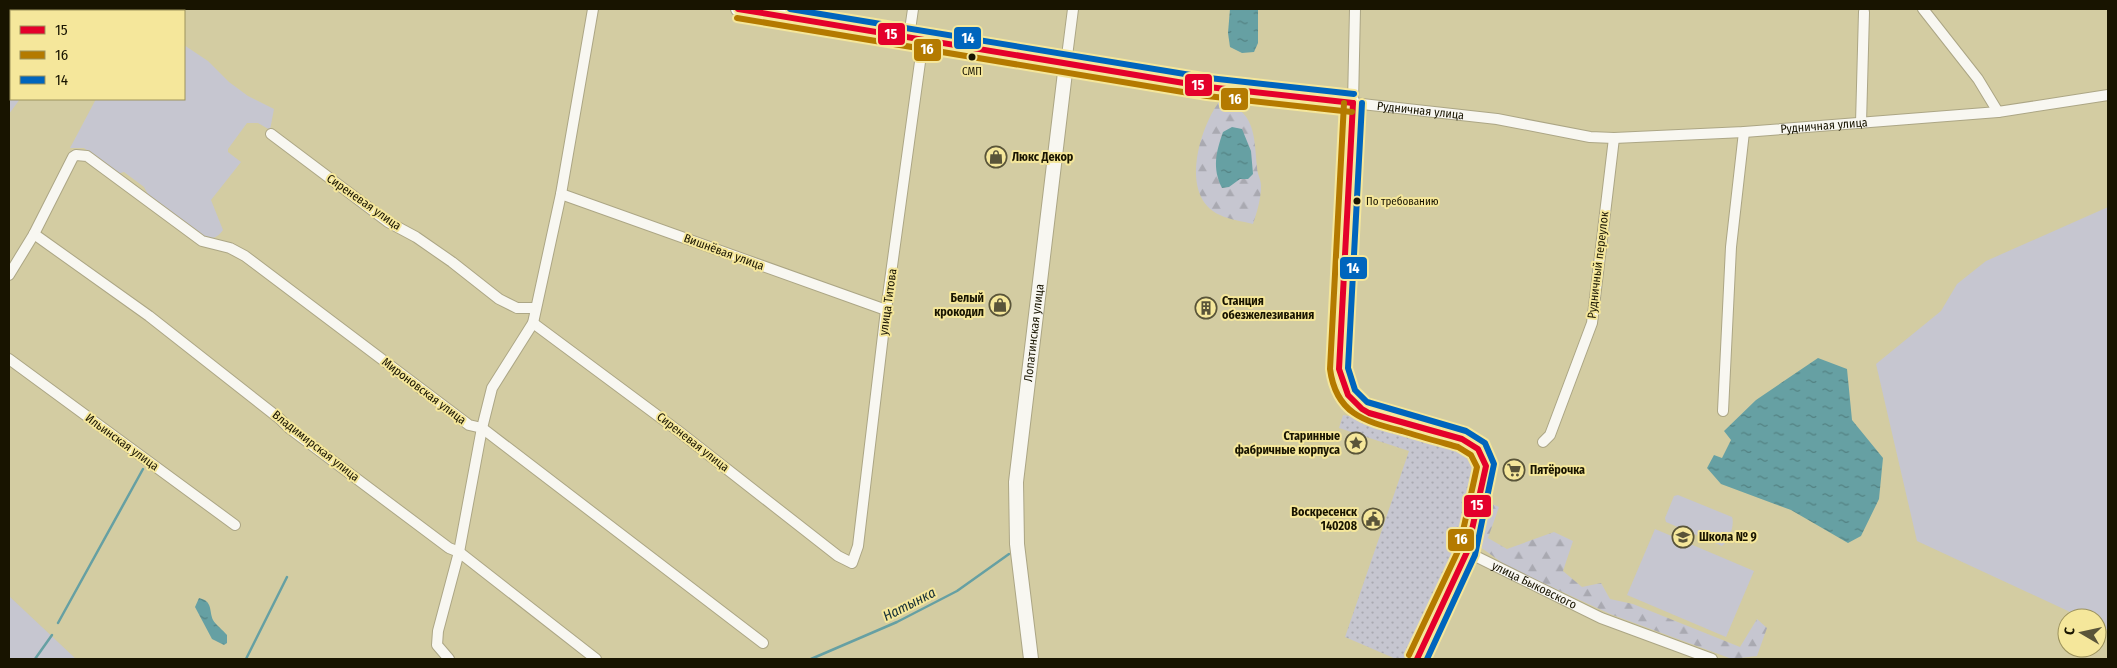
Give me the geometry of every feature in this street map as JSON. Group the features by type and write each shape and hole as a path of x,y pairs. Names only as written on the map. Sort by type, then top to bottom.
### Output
{"street":[{"path":"448,659 437,645 438,631 459,552 482,428 492,388 533,323 561,194 593,9"},
{"name":"Рудничная улица","path":"738,9 1208,87 1497,120 1590,136 1614,138 1744,132 1998,112 2108,95"},
{"path":"909,37 913,9"},
{"name":"Лопатинская улица","path":"1031,659 1017,544 1016,482 1073,9"},
{"path":"1355,9 1353,103 1339,369 1341,384 1357,406 1369,413 1462,439 1478,448 1486,466 1467,552 1417,659"},
{"path":"1923,9 1978,80 1998,112"},
{"path":"1861,123 1864,12"},
{"name":"улица Титова","path":"852,563 858,546 886,310 924,40"},
{"path":"1723,411 1731,247 1744,132"},
{"name":"Сиреневая улица","path":"271,134 388,222 416,237 452,262 499,299 518,308 535,308"},
{"name":"Рудничный переулок","path":"1544,442 1550,436 1592,322 1614,138"},
{"name":"Мироновская улица","path":"34,234 76,155 87,156 202,241 238,251 469,425 482,428 763,643"},
{"name":"Вишнёвая улица","path":"561,194 886,310"},
{"path":"9,275 34,234"},
{"name":"Владимирская улица","path":"34,234 149,316 289,428 449,548 459,552 596,659"},
{"name":"Сиреневая улица","path":"533,323 677,430 838,556 852,563"},
{"name":"Ильинская улица","path":"9,359 236,525"},
{"name":"улица Быковского","path":"1467,552 1601,618 1712,659"}],"green space":[{"path":"66,9 173,9 173,10"},
{"path":"185,46 208,61 229,82 248,96 274,109 270,130 258,123 247,123 228,149 228,152 241,162 211,200 223,230 213,238 205,238 151,200 144,187 124,172 117,174 84,148 70,148 95,100 185,100"},
{"path":"10,86 10,100 19,100 9,114"},
{"path":"1219,102 1240,110 1251,126 1261,186 1260,201 1253,224 1220,215 1207,206 1200,194 1196,178 1200,145 1205,129"},
{"path":"2108,207 2108,630 2107,608 2061,608 1917,541 1876,364 1941,311 1957,284 1986,261"},
{"path":"1343,415 1406,426 1469,445 1478,465 1463,541 1411,659 1396,659 1345,637 1409,451 1339,428"},
{"path":"1678,495 1732,517 1731,533 1722,546 1666,522 1665,518 1674,496"},
{"path":"1485,501 1499,507 1488,538 1507,549 1554,532 1573,541 1563,571 1582,587 1601,583 1610,599 1633,604 1740,647 1757,619 1767,628 1757,656 1732,659 1610,614 1508,567 1476,544"},
{"path":"1655,529 1754,571 1726,637 1627,595"},
{"path":"9,596 76,659 9,659"}],"water":[{"path":"1230,9 1258,9 1258,43 1254,52 1242,53 1230,47 1228,33"},
{"path":"1232,127 1242,129 1251,151 1253,174 1248,179 1240,179 1229,187 1222,188 1216,167 1218,146 1223,132"},
{"path":"1818,358 1847,369 1852,420 1883,458 1879,499 1861,536 1848,543 1791,510 1721,484 1707,468 1714,455 1722,458 1731,440 1724,431 1756,400"},
{"path":"199,598 207,601 213,620 227,635 227,643 224,645 212,639 195,607"}],"waterway":[{"path":"58,623 143,469"},
{"name":"Натынка","path":"811,659 897,622 957,591 1009,554"},
{"path":"246,659 287,577"},
{"path":"35,659 52,635"}],"transit line":[{"name":"15","path":"738,9 1208,87 1353,103"},
{"name":"14","path":"790,9 1209,78 1354,94"},
{"name":"16","path":"737,18 1207,96 1352,112"},
{"name":"16","path":"1344,103 1330,369 1333,384 1345,406 1364,419 1458,447 1471,455 1477,467 1459,549 1409,655"},
{"name":"15","path":"1353,103 1339,369 1348,395 1362,409 1369,413 1462,439 1478,449 1486,466 1467,552 1417,659"},
{"name":"14","path":"1362,103 1348,368 1355,390 1367,402 1466,431 1485,443 1494,464 1475,555 1427,659"}],"place":[{"name":"СМП","path":"972,57"},
{"name":"Люкс Декор","path":"996,157"},
{"name":"По требованию","path":"1357,201"},
{"name":"Белый крокодил","path":"1000,305"},
{"name":"Станция обезжелезивания","path":"1206,308"},
{"name":"Старинные фабричные корпуса","path":"1356,443"},
{"name":"Пятёрочка","path":"1514,470"},
{"name":"Воскресенск 140208","path":"1373,519"},
{"name":"Школа № 9","path":"1683,537"}]}
